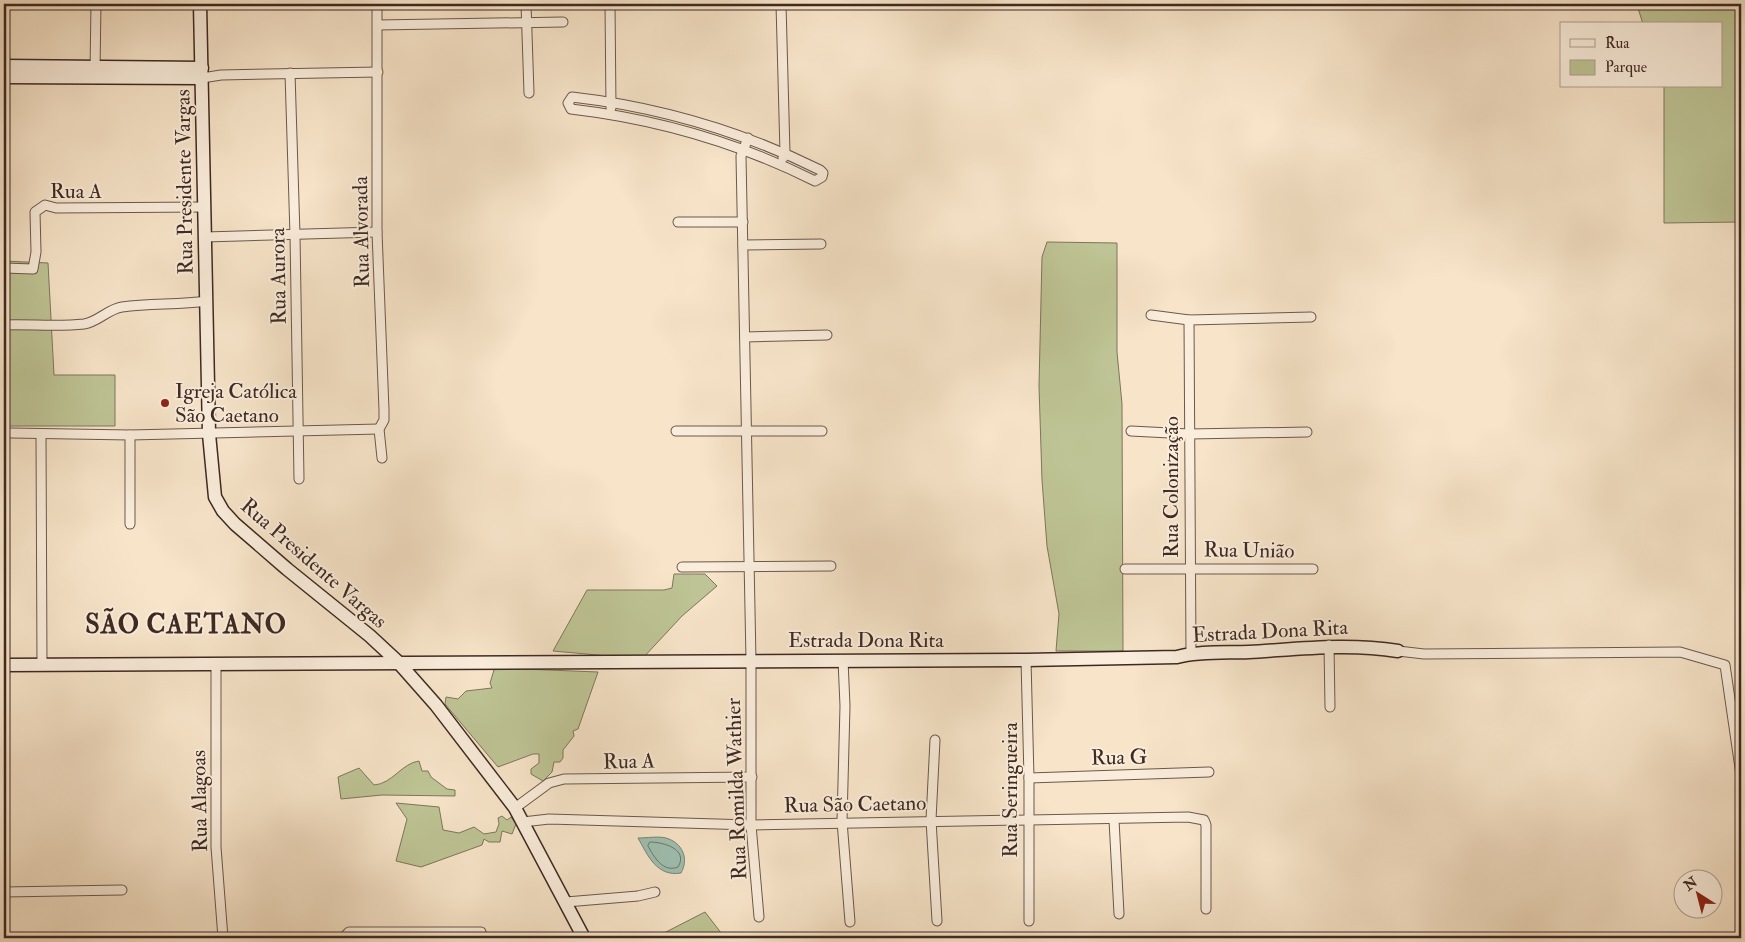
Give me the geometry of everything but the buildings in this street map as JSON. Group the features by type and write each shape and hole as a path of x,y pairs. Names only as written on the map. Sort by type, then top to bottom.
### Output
{"main road":[{"name":"Rua Presidente Vargas","path":"200,4 209,434 215,497 223,511 242,530 370,636 398,662 436,705 515,808 584,938"},
{"path":"4,66 95,73"},
{"path":"4,77 95,73 202,73"},
{"name":"Estrada Dona Rita","path":"4,665 1026,660 1177,657 1190,653 1249,652 1329,646 1398,651"}],"street":[{"path":"95,73 96,4"},
{"name":"Rua Alvorada","path":"377,4 377,232 384,410 384,420 379,429 382,458"},
{"path":"526,4 528,93"},
{"path":"610,4 612,103 610,114"},
{"path":"781,4 785,153 781,164"},
{"path":"378,25 563,22"},
{"path":"202,73 221,75 378,72"},
{"name":"Rua Aurora","path":"290,73 295,235 298,479"},
{"path":"572,97 612,103 678,116 748,138 820,170 823,173 822,178 815,181 781,164 744,149 675,127 610,114 571,109 568,103 572,97"},
{"name":"Rua Romilda Wathier","path":"748,138 741,156 751,660 751,825 759,917"},
{"name":"Rua A","path":"4,268 32,269 36,252 35,212 45,205 56,208 205,208"},
{"path":"678,222 742,222"},
{"path":"205,237 377,232"},
{"path":"743,245 821,244"},
{"path":"4,325 87,324 107,311 120,307 167,302 184,304 206,301"},
{"path":"1151,316 1188,320 1311,317"},
{"name":"Rua Colonização","path":"1188,320 1190,653"},
{"path":"745,337 827,335"},
{"path":"11,433 130,436 298,433 379,429"},
{"path":"676,431 822,431"},
{"path":"1131,431 1189,434 1307,432"},
{"path":"41,435 42,665"},
{"path":"130,436 130,524"},
{"path":"682,567 831,566"},
{"name":"Rua União","path":"1125,568 1313,568"},
{"path":"1329,646 1330,707"},
{"name":"Estrada Dona Rita","path":"1398,651 1424,654 1680,652 1725,665 1741,775"},
{"path":"843,660 845,706 842,822 850,922"},
{"name":"Rua Seringueira","path":"1026,660 1029,778 1029,921"},
{"name":"Rua Alagoas","path":"216,664 216,847 223,938"},
{"path":"936,740 931,820 937,921"},
{"name":"Rua G","path":"1029,778 1209,772"},
{"name":"Rua A","path":"515,808 549,782 564,779 752,777"},
{"name":"Rua São Caetano","path":"523,822 549,818 751,825 931,820 1114,820 1188,817 1204,820 1206,825 1206,909"},
{"path":"1114,820 1119,914"},
{"path":"4,892 122,890"},
{"path":"566,902 638,896 655,892"},
{"path":"343,938 349,932 481,932"}],"green space":[{"path":"1633,4 1741,4 1741,259 1740,222 1664,223 1664,88 1722,88 1722,22 1642,22 1638,8"},
{"path":"1047,242 1117,243 1117,352 1122,404 1123,651 1056,651 1059,614 1047,546 1042,480 1039,386 1042,257"},
{"path":"4,261 48,263 54,375 115,375 115,426 4,426"},
{"path":"674,574 705,574 717,586 682,616 642,659 553,651 587,590 664,590 672,588"},
{"path":"498,668 598,672 578,729 573,731 574,736 563,750 563,758 560,762 554,762 552,772 543,781 531,774 531,769 539,763 539,754 533,754 498,767 445,704 446,697 458,699 466,691 492,688 490,683 494,670"},
{"path":"419,761 422,771 428,771 431,777 447,789 455,790 455,796 382,795 341,799 338,777 359,768 374,785 380,784 407,765"},
{"path":"396,803 439,807 443,830 459,833 474,827 484,834 496,832 499,824 498,818 502,816 507,820 511,817 516,824 512,834 502,831 500,842 489,842 484,839 482,845 421,867 396,861 407,819"},
{"path":"705,912 725,938 664,938 664,933"}],"water":[{"path":"663,837 677,844 684,857 681,873 666,872 654,864 638,838"}],"place":[{"name":"Igreja Católica São Caetano","path":"165,403"}],"district":[{"name":"SÃO CAETANO","path":"186,624"}]}
